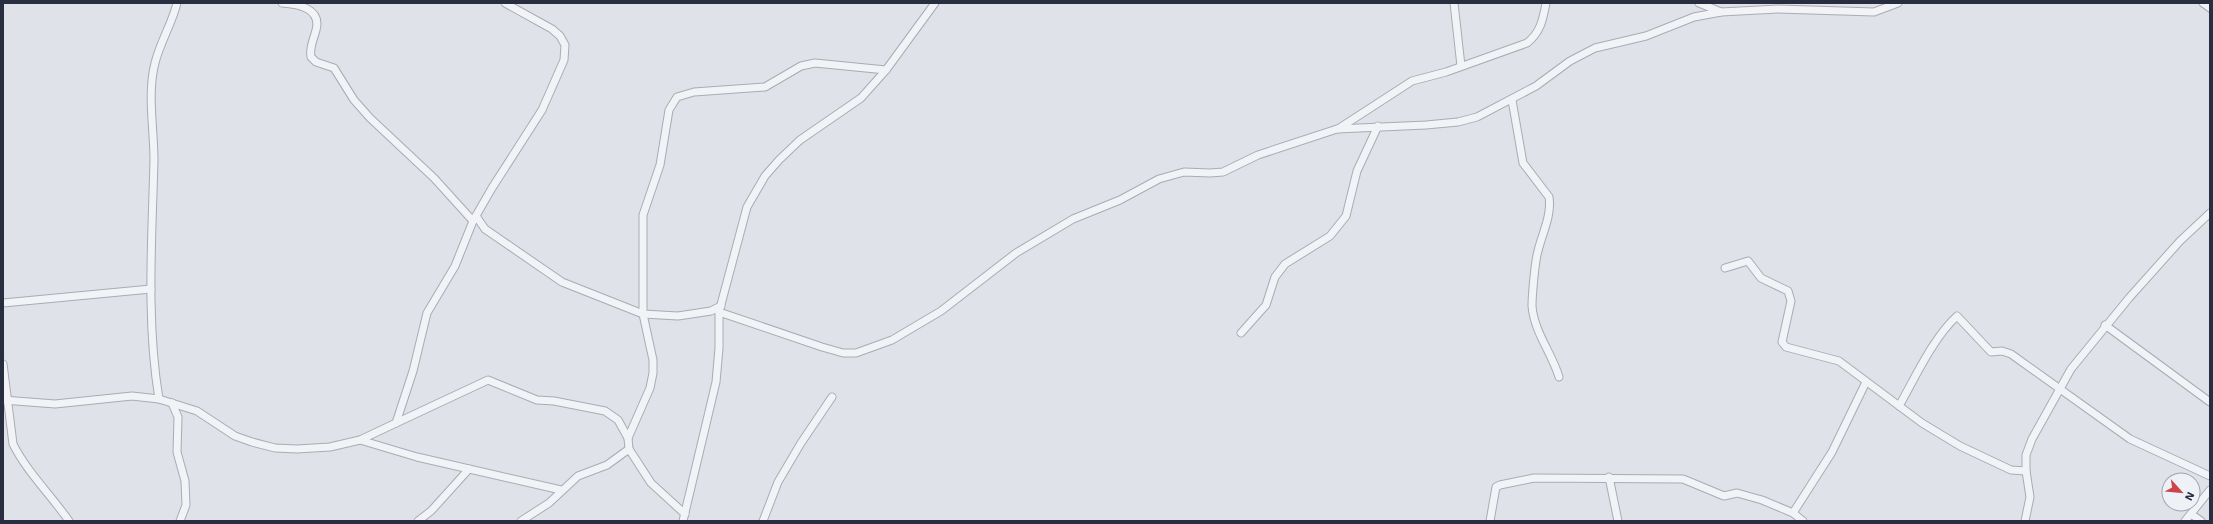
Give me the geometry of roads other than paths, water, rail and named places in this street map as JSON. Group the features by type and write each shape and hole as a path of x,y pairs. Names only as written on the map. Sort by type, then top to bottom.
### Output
{"street":[{"path":"159,399 154,358 151,289 151,223 154,158 153,83 155,62 177,3"},
{"path":"282,3 298,4 310,10 314,16 317,27 311,45 310,57 316,62 334,68 354,100 370,118 434,178 485,229 562,282 643,314 674,317 720,309 822,347 843,353 856,353 892,340 941,312 1016,253 1073,219 1120,200 1152,182 1184,172 1210,174 1223,172 1258,154 1337,130 1378,126 1426,125 1458,122 1477,117 1512,100 1536,86 1570,61 1595,48 1646,36 1694,17 1721,12 1778,9 1874,12 1898,3"},
{"path":"396,423 413,371 427,313 455,266 475,218 492,188 542,110 564,60 565,45 560,36 552,29 505,3"},
{"path":"684,517 716,382 720,309 747,207 765,176 800,140 861,98 886,70 935,3"},
{"path":"1454,3 1461,66"},
{"path":"1337,130 1412,81 1446,72 1527,44 1536,36 1541,25 1546,3"},
{"path":"1699,3 1721,12"},
{"path":"2203,3 2210,8"},
{"path":"628,438 650,388 653,373 653,360 643,314 643,215 660,165 669,110 677,97 694,92 765,88 801,66 815,62 886,70"},
{"path":"1512,100 1523,163 1549,197 1547,218 1537,253 1532,306 1543,342 1555,364 1559,377"},
{"path":"1241,333 1266,305 1275,278 1285,264 1330,236 1346,216 1357,171 1378,126"},
{"path":"2025,521 2030,497 2026,471 2026,455 2032,439 2059,388 2073,365 2105,325 2180,241 2210,213"},
{"path":"1725,268 1748,261 1761,278 1788,291 1791,301 1782,342 1784,346 1797,352 1826,356 1839,361 1922,423 1960,446 2011,470 2026,471"},
{"path":"3,303 151,289"},
{"path":"1899,406 1938,340 1957,316 1991,352 2007,352 2130,439 2210,476"},
{"path":"2105,325 2210,402"},
{"path":"3,364 6,400 13,444 19,456 69,521"},
{"path":"6,400 55,404 132,396 159,399 197,411 235,436 275,448 297,449 330,447 360,440 488,380 537,400 554,401 605,412 618,420 628,438 629,449 651,483 684,517"},
{"path":"1793,513 1832,452 1866,382"},
{"path":"763,521 778,482 832,397"},
{"path":"172,403 178,417 177,452 185,482 186,504 180,521"},
{"path":"360,440 417,457 561,490"},
{"path":"521,521 549,503 561,490 583,473 607,465 629,449"},
{"path":"418,521 431,511 469,469"},
{"path":"1609,477 1618,521"},
{"path":"1490,521 1494,493 1496,487 1500,485 1534,478 1609,477 1683,479 1724,496 1737,493 1762,500 1793,513 1803,521"},
{"path":"2185,521 2210,490"},
{"path":"2191,514 2201,521"}]}
